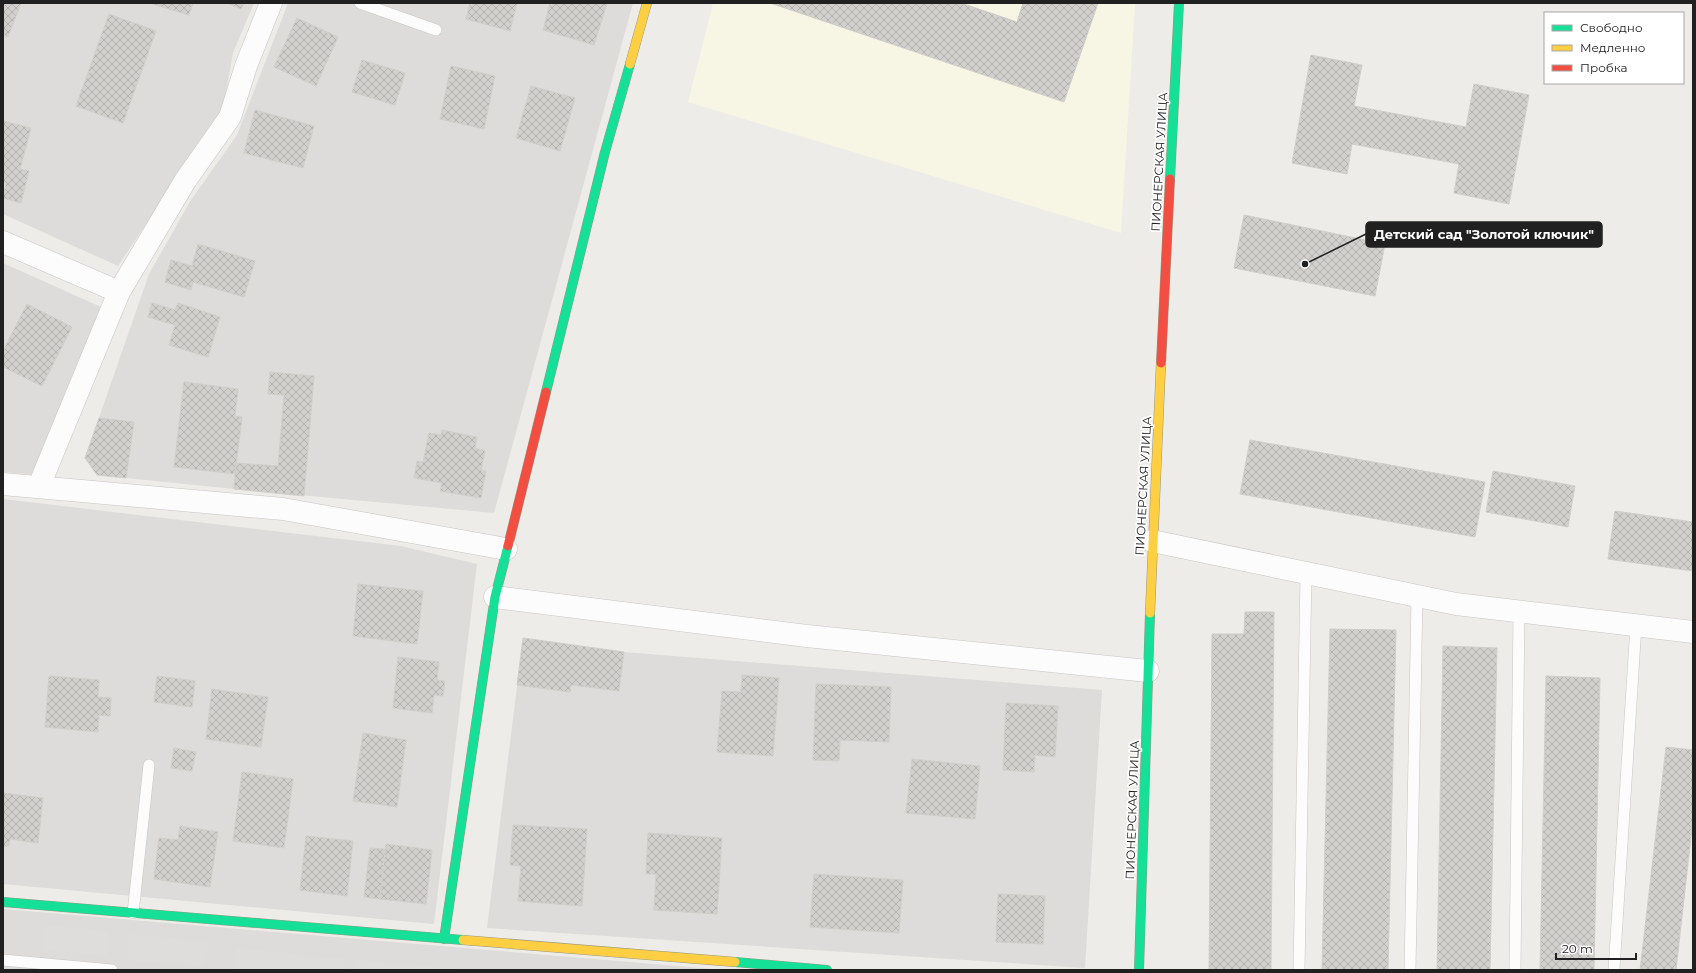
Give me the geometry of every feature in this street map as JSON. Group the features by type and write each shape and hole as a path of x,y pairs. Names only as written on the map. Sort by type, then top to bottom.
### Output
{"street":[{"path":"39,486 120,292 185,182 230,117 246,66 271,3"},
{"path":"444,939 495,597 605,152 647,3"},
{"name":"ПИОНЕРСКАЯ УЛИЦА","path":"1139,970 1152,541 1179,3"},
{"path":"3,242 120,292"},
{"path":"3,484 39,486 283,509 506,549"},
{"path":"1152,541 1456,604 1693,632"},
{"path":"495,597 807,636 1148,671"},
{"path":"3,902 827,970"}],"lane":[{"path":"360,3 436,30"},
{"path":"1299,970 1306,573"},
{"path":"1410,970 1417,596"},
{"path":"1515,970 1519,611"},
{"path":"1614,970 1636,625"},
{"path":"133,913 149,765"},
{"path":"3,960 112,970"}],"shaded area":[{"path":"3,3 254,3 233,53 223,109 118,266 3,214"},
{"path":"288,3 633,3 494,513 97,475 85,458 149,274 191,200 237,135"},
{"path":"713,3 1135,3 1121,233 688,102"},
{"path":"3,263 101,307 37,475 3,472"},
{"path":"3,499 401,546 477,564 434,924 3,884"},
{"path":"523,638 624,652 1102,690 1085,968 487,928"},
{"path":"3,909 725,970 3,970"},
{"path":"46,925 109,931 107,956 44,950"},
{"path":"129,934 208,941 206,967 127,960"},
{"path":"236,948 345,959 344,970 234,970"},
{"path":"356,960 476,970 355,970"}],"building":[{"path":"3,3 21,3 8,37 3,35"},
{"path":"149,3 193,3 189,15"},
{"path":"228,3 244,3 241,9"},
{"path":"470,3 517,3 510,31 466,19"},
{"path":"550,3 607,3 594,45 543,30"},
{"path":"770,3 961,3 1017,22 1023,3 1098,3 1064,102"},
{"path":"109,14 156,31 123,123 76,106"},
{"path":"297,18 338,37 316,86 274,67"},
{"path":"1311,55 1362,65 1354,106 1466,127 1474,84 1529,95 1509,204 1454,193 1459,164 1352,144 1347,174 1292,163"},
{"path":"362,60 405,73 395,105 352,92"},
{"path":"451,66 495,76 484,129 440,119"},
{"path":"531,86 575,98 560,151 516,138"},
{"path":"255,110 314,126 303,168 244,153"},
{"path":"3,121 31,128 20,169 29,171 21,203 3,198 6,183 3,182"},
{"path":"1244,215 1385,244 1375,296 1234,268"},
{"path":"198,244 255,261 244,297 193,282 191,290 165,282 171,260 192,266"},
{"path":"152,303 175,310 178,303 220,317 208,357 169,345 175,325 148,317"},
{"path":"27,304 72,327 42,386 3,367 3,351"},
{"path":"270,372 314,376 304,496 234,489 236,463 278,466 284,395 268,394"},
{"path":"184,382 238,389 235,416 242,417 235,474 174,467"},
{"path":"99,418 134,422 126,478 97,475 85,458"},
{"path":"442,430 477,437 475,448 485,451 481,470 486,471 481,498 440,491 442,483 414,478 417,461 423,462 429,433 441,435"},
{"path":"1250,440 1485,482 1475,537 1240,494"},
{"path":"1493,471 1575,486 1568,527 1486,512"},
{"path":"1615,511 1693,522 1693,571 1608,559"},
{"path":"358,584 423,591 417,644 353,636"},
{"path":"1245,612 1274,612 1271,970 1209,970 1212,634 1244,634"},
{"path":"1330,629 1396,630 1388,970 1322,970"},
{"path":"523,638 624,652 619,691 571,685 570,692 517,685"},
{"path":"1443,646 1497,648 1490,970 1437,970"},
{"path":"398,657 439,662 437,680 445,681 443,696 434,695 432,713 393,708"},
{"path":"742,675 779,678 773,756 717,752 722,691 741,692"},
{"path":"49,676 99,680 98,697 111,698 110,716 99,715 98,732 45,727"},
{"path":"157,676 195,681 192,707 154,702"},
{"path":"1546,676 1600,678 1594,970 1540,970"},
{"path":"816,684 891,687 889,742 840,740 839,761 813,760"},
{"path":"212,689 268,697 261,747 206,739"},
{"path":"1006,703 1058,706 1055,757 1035,755 1034,772 1003,770"},
{"path":"363,733 406,740 397,807 353,801"},
{"path":"1666,747 1693,750 1693,819 1676,970 1640,970"},
{"path":"174,748 196,752 192,771 171,768"},
{"path":"912,759 980,766 975,819 906,813"},
{"path":"242,772 293,779 284,848 233,841"},
{"path":"3,793 43,798 38,843 10,839 9,846 3,846"},
{"path":"513,825 587,829 582,906 518,901 521,866 510,865"},
{"path":"180,826 218,832 210,887 154,879 159,838 178,840"},
{"path":"648,833 722,838 717,914 654,910 656,874 646,874"},
{"path":"306,836 353,841 347,896 300,890"},
{"path":"386,844 432,850 426,904 380,899"},
{"path":"370,848 385,849 380,899 364,897"},
{"path":"814,874 903,880 899,933 810,927"},
{"path":"998,894 1045,896 1043,944 996,942"}],"traffic: fast":[{"path":"1170,179 1179,3"},
{"path":"546,392 605,152 630,64"},
{"path":"444,939 495,597 508,546"},
{"path":"1139,970 1150,613"},
{"path":"3,902 463,940"},
{"path":"735,962 827,970"}],"traffic: slow":[{"path":"630,64 647,3"},
{"path":"1150,613 1161,363"},
{"path":"463,940 735,962"}],"traffic: jam":[{"path":"1161,363 1170,179"},
{"path":"508,546 546,392"}],"place":[{"name":"Детский сад \"Золотой ключик\"","path":"1305,264"}]}
